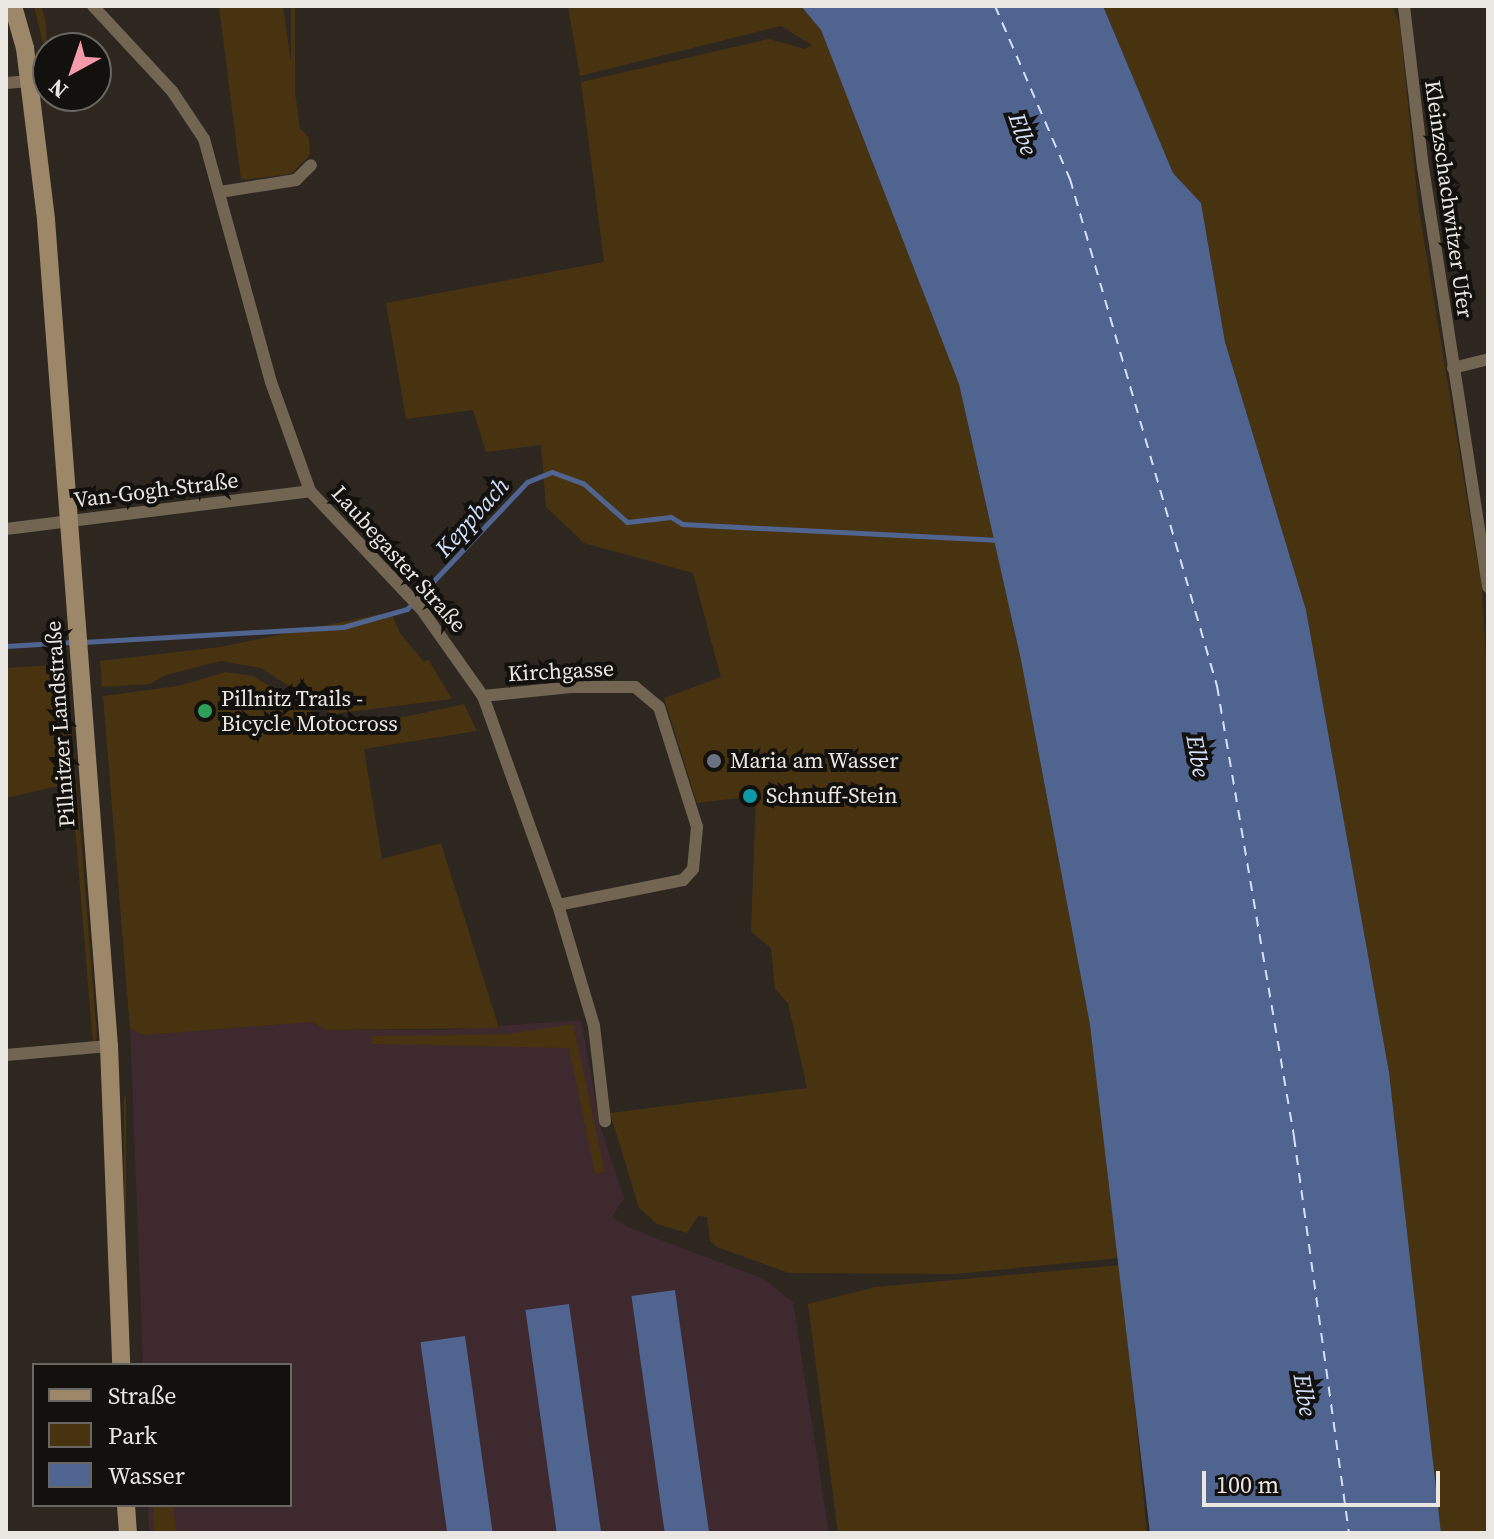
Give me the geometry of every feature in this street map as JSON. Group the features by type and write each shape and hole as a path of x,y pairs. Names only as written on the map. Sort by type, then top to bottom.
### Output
{"main road":[{"name":"Pillnitzer Landstraße","path":"13,6 30,81 46,220 70,521 109,1046 121,1363"},
{"path":"126,1507 128,1533"}],"street":[{"name":"Laubegaster Straße","path":"93,6 172,91 204,139 271,382 310,491 422,610 483,696 558,905 594,1026 605,1121"},
{"name":"Kleinzschachwitzer Ufer","path":"1404,6 1453,368 1488,587"},
{"path":"6,83 30,81"},
{"path":"220,192 296,180 311,165"},
{"path":"1453,368 1488,359"},
{"name":"Van-Gogh-Straße","path":"6,529 310,491"},
{"name":"Kirchgasse","path":"483,696 571,687 635,687 659,707 697,827 693,869 683,880 558,905"},
{"path":"6,1055 109,1046"}],"shaded area":[{"path":"581,1020 601,1129 624,1199 612,1216 627,1227 764,1279 793,1302 829,1533 149,1533 148,1507 292,1507 292,1363 143,1363 130,1029 145,1035 312,1022 326,1030 443,1030"}],"green space":[{"path":"34,6 41,6 45,18 46,32 40,32"},
{"path":"219,6 283,6 300,128 309,138 310,155 291,174 241,180"},
{"path":"291,6 295,6 295,125 291,125"},
{"path":"568,6 801,6 821,30 959,384 1021,660 1090,1025 1120,1258 955,1274 789,1273 717,1247 710,1241 707,1217 698,1216 687,1233 657,1224 639,1208 610,1113 807,1088 788,1003 775,989 771,948 751,932 756,796 697,803 664,698 721,677 693,573 584,543 546,507 541,445 486,452 473,410 406,419 386,303 604,262 581,82 769,39 805,49 812,45 781,26 580,76"},
{"path":"1103,6 1392,6 1400,25 1418,204 1482,589 1488,693 1488,1533 1441,1533 1389,1072 1306,610 1225,342 1201,203 1173,173"},
{"path":"391,612 400,633 424,662 428,659 452,699 332,714 261,668 221,661 166,675 150,684 102,687 100,661 220,647"},
{"path":"67,664 97,1038 93,1044 72,790 54,787 6,798 6,668"},
{"path":"226,672 253,676 331,724 409,716 464,704 477,731 364,749 382,859 441,843 499,1028 326,1030 312,1022 145,1035 130,1029 103,696 178,686"},
{"path":"573,1024 605,1172 595,1174 569,1048 372,1044 371,1036 508,1034"},
{"path":"126,1097 126,1363 124,1363"},
{"path":"1121,1265 1147,1533 838,1533 808,1304 875,1287"},
{"path":"153,1507 173,1507 176,1533 154,1533"}],"water":[{"name":"Elbe","path":"801,6 1103,6 1173,173 1201,203 1225,342 1306,610 1389,1072 1441,1533 1150,1533 1090,1025 1021,660 959,384 821,30"},
{"path":"675,1290 709,1533 665,1533 631,1296"},
{"path":"569,1304 601,1533 557,1533 525,1310"},
{"path":"465,1336 493,1533 447,1533 420,1342"}],"waterway":[{"name":"Keppbach","path":"83,642 343,627 407,609 527,482 552,472 583,483 627,522 671,517 682,524 995,540"},
{"name":"Keppbach","path":"6,646 73,642"}],"ferry route":[{"path":"995,6 1070,179 1217,686 1294,1137 1349,1533"}],"place":[{"name":"Pillnitz Trails - Bicycle Motocross","path":"205,711"},
{"name":"Maria am Wasser","path":"714,761"},
{"name":"Schnuff-Stein","path":"750,796"}]}
